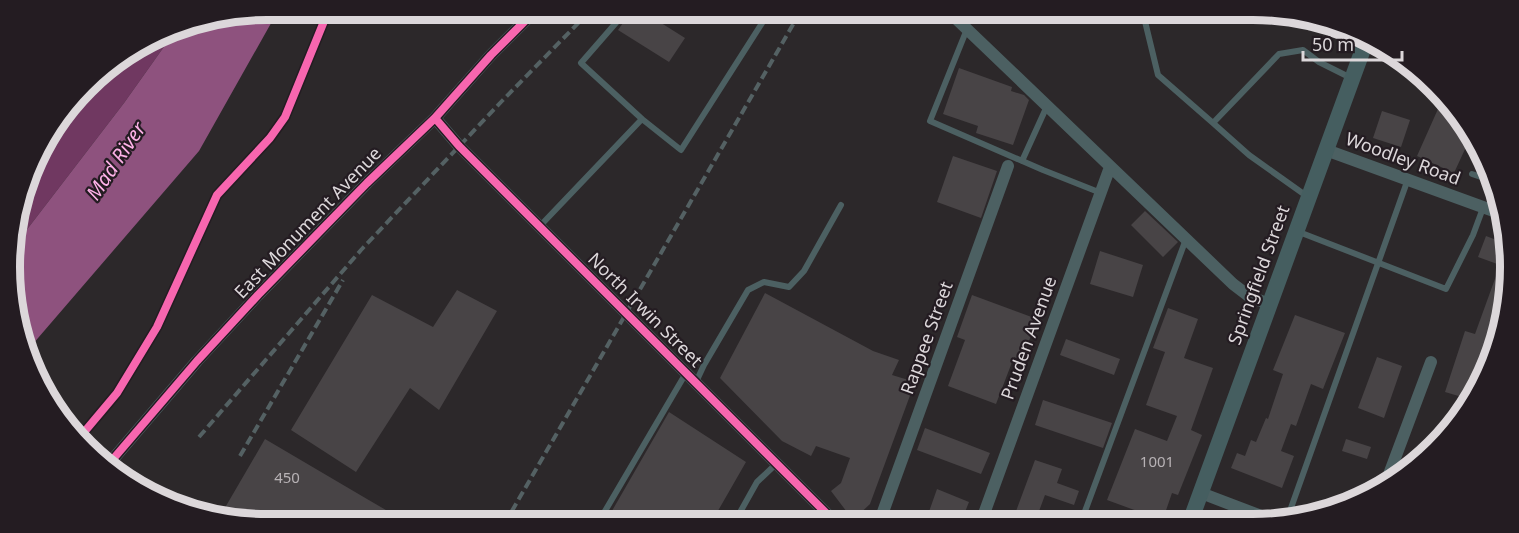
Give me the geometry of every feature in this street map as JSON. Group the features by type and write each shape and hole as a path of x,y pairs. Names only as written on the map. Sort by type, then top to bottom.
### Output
{"main road":[{"name":"Springfield Street","path":"1193,514 1364,46"}],"street":[{"name":"East Monument Avenue","path":"113,459 197,361 258,295 367,183 435,118 491,55 526,20"},
{"path":"958,20 1186,239 1250,297 1269,304"},
{"name":"North Irwin Street","path":"435,118 459,146 827,514"},
{"name":"Woodley Road","path":"1326,150 1493,211"},
{"name":"Rappee Street","path":"882,514 1008,166"},
{"name":"Pruden Avenue","path":"984,514 1110,167"},
{"path":"1390,472 1431,362"},
{"path":"1201,493 1255,514"}],"lane":[{"path":"618,20 581,63 642,119 681,150 764,20"},
{"path":"1145,20 1158,75 1249,155 1309,197"},
{"path":"967,29 930,122 1101,193"},
{"path":"1213,123 1279,54 1303,50 1319,62 1352,79"},
{"path":"1022,161 1047,106"},
{"path":"540,226 642,119"},
{"path":"1472,174 1483,178"},
{"path":"1290,510 1408,179"},
{"path":"696,382 748,290 764,282 789,287 804,271 841,206"},
{"path":"1296,231 1446,289 1473,236 1483,208"},
{"path":"1084,514 1186,239"},
{"path":"603,514 686,373"},
{"path":"739,514 757,482 776,463"}],"shaded area":[{"path":"169,39 124,103 22,236 24,218 38,172 61,129 92,92 116,71 129,61"}],"water":[{"name":"Mad River","path":"273,20 199,151 33,344 24,315 20,283 22,236 124,103 169,39 218,24"}],"building":[{"path":"625,20 656,20 685,38 669,62 618,30"},
{"path":"1302,24 1313,27 1309,31"},
{"path":"959,68 1012,87 1011,91 1024,95 1029,100 1013,145 976,133 978,126 943,114"},
{"path":"1439,106 1467,145 1454,173 1417,156"},
{"path":"1382,111 1410,120 1401,147 1373,138"},
{"path":"953,156 997,171 981,218 937,202"},
{"path":"1145,211 1178,242 1163,257 1131,225"},
{"path":"1486,236 1498,240 1500,265 1478,257"},
{"path":"1100,251 1143,265 1133,297 1090,284"},
{"path":"1500,265 1495,315 1481,361 1462,397 1445,392 1465,331 1475,334"},
{"path":"457,290 497,311 439,410 410,388 356,472 291,430 372,295 433,327"},
{"path":"765,293 873,351 899,360 892,375 915,382 870,504 859,514 848,514 831,491 841,483 850,458 816,446 811,456 782,441 720,378"},
{"path":"972,295 1037,319 1022,360 1014,357 996,404 948,386 965,340 957,337"},
{"path":"1168,308 1198,319 1184,358 1213,368 1191,430 1202,435 1178,495 1172,493 1165,514 1145,514 1107,500 1135,429 1167,441 1177,416 1146,405 1165,352 1153,348"},
{"path":"1295,315 1345,333 1323,389 1311,384 1296,426 1291,424 1281,451 1294,456 1282,488 1231,468 1237,453 1245,456 1251,440 1256,442 1266,418 1268,419 1283,374 1273,370"},
{"path":"1066,339 1120,359 1114,375 1060,355"},
{"path":"1377,357 1402,366 1384,418 1358,408"},
{"path":"1043,400 1112,423 1103,448 1035,425"},
{"path":"669,412 746,462 716,514 610,514"},
{"path":"925,428 990,453 981,474 917,450"},
{"path":"265,439 393,514 266,514 224,510"},
{"path":"1346,439 1371,447 1367,459 1342,451"},
{"path":"1035,460 1062,469 1057,483 1079,491 1074,505 1045,495 1038,514 1015,514"},
{"path":"937,489 969,502 964,514 928,514"}],"railway":[{"path":"199,437 361,250 581,20"},
{"path":"510,514 796,20"},
{"path":"240,456 343,280"}],"cycle path":[{"path":"84,432 117,393 157,327 217,195 270,138 285,117 325,20"},
{"path":"113,459 197,361 258,295 367,183 435,118 491,55 526,20"},
{"path":"435,118 459,146 827,514"}]}
